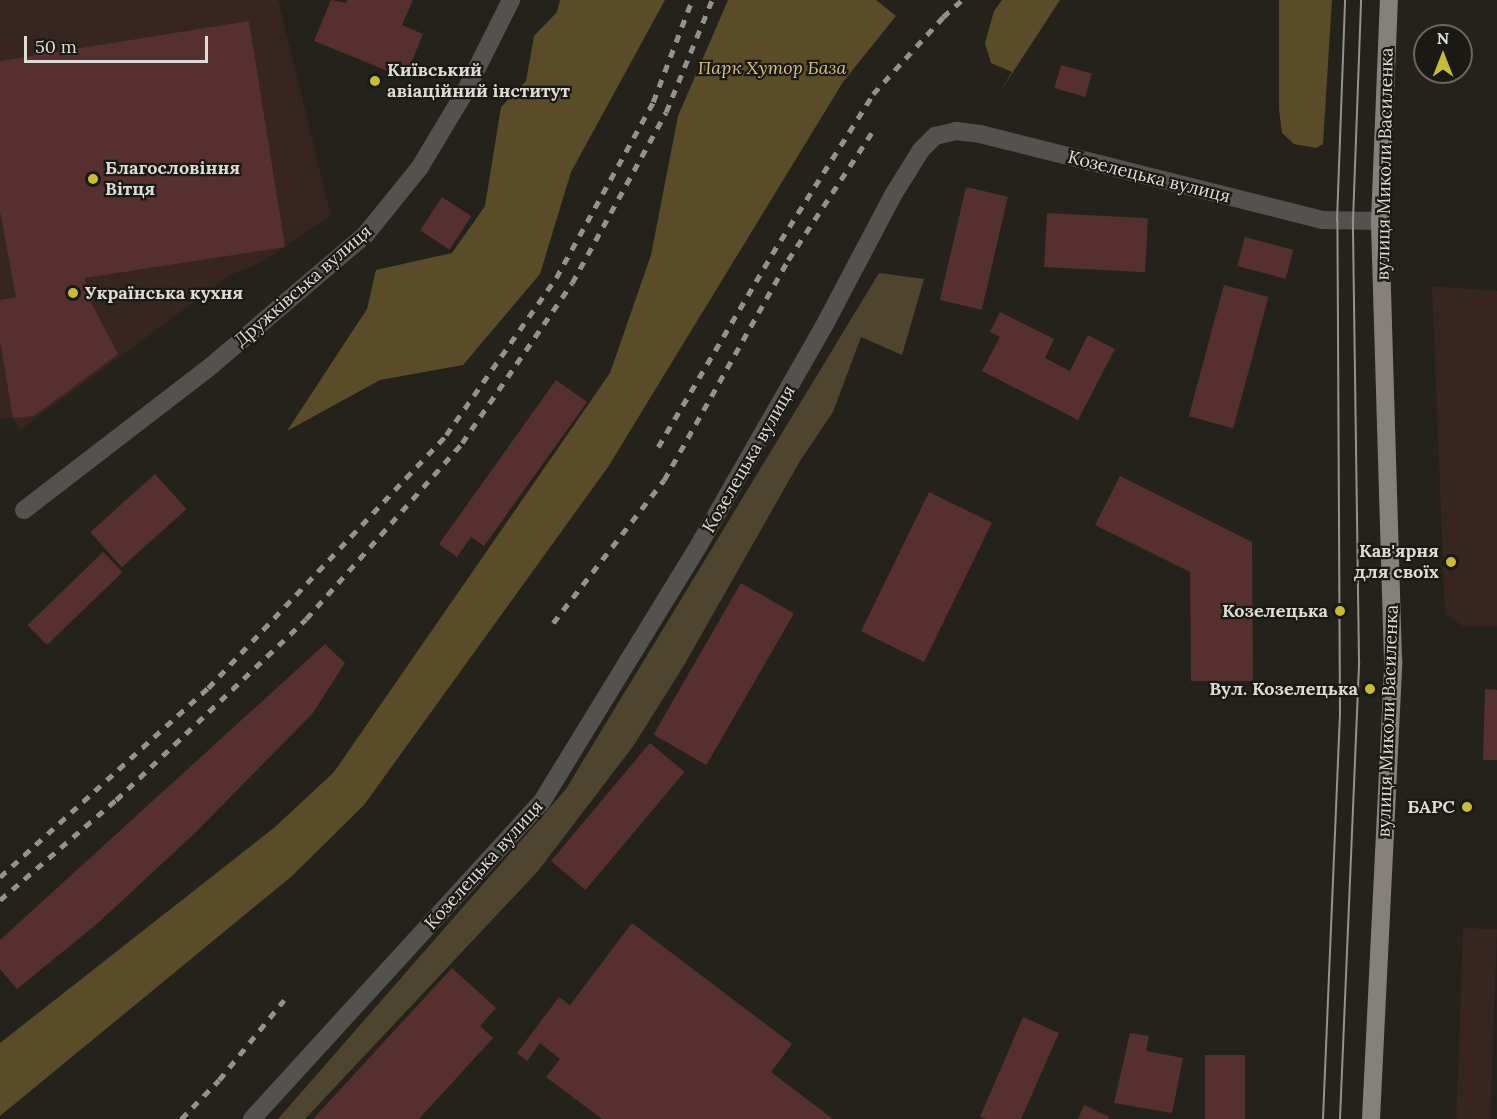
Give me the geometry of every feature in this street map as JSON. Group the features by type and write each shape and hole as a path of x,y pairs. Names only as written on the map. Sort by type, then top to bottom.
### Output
{"main road":[{"name":"вулиця Миколи Василенка","path":"1371,1119 1394,661 1380,221 1389,0"}],"street":[{"name":"Дружківська вулиця","path":"24,510 211,366 366,234 420,167 466,90 511,0"},
{"name":"Козелецька вулиця","path":"252,1119 541,803 699,545 921,150 935,136 956,131 980,134 1322,220 1380,221"}],"shaded area":[{"path":"0,0 278,0 331,215 262,262 232,274 20,430 13,418 0,420"},
{"path":"879,273 924,279 902,355 861,337 833,412 800,461 683,667 634,745 538,871 305,1119 278,1119 566,789"},
{"path":"1432,286 1497,291 1497,627 1464,627 1445,614"},
{"path":"1463,928 1497,929 1490,1119 1456,1119"}],"green space":[{"path":"560,0 665,0 571,172 540,274 463,365 380,380 287,431 367,309 376,270 452,253 485,206 501,107 526,81 534,36 557,12"},
{"name":"Парк Хутор База","path":"728,0 876,0 896,16 843,82 608,467 364,805 292,876 0,1116 0,1043 275,827 334,772 610,373 651,255 678,116"},
{"path":"1002,0 1060,0 998,95 1012,72 991,63 985,43 994,11"},
{"path":"1279,0 1332,0 1323,144 1316,148 1294,144 1282,133 1279,109"}],"building":[{"path":"331,0 346,3 347,0 413,0 402,25 423,34 405,78 314,41"},
{"path":"249,21 285,247 85,278 87,295 118,354 34,416 13,418 0,340 0,300 16,297 0,211 0,61"},
{"path":"1061,65 1092,74 1085,97 1054,88"},
{"path":"966,187 1008,197 982,310 940,300"},
{"path":"442,197 471,216 450,250 420,231"},
{"path":"1047,213 1148,218 1145,272 1044,267"},
{"path":"1245,237 1293,250 1286,279 1237,266"},
{"path":"1224,285 1268,297 1233,428 1189,416"},
{"path":"1000,312 1054,339 1045,358 1070,371 1088,335 1115,349 1078,420 982,371 1000,337 990,332"},
{"path":"556,380 587,402 484,546 471,537 457,557 439,544"},
{"path":"155,474 186,509 122,567 90,532"},
{"path":"1120,476 1252,542 1253,681 1191,681 1190,572 1095,525"},
{"path":"929,492 992,523 924,662 861,631"},
{"path":"103,552 122,572 47,645 27,625"},
{"path":"741,583 794,614 706,765 654,735"},
{"path":"325,644 345,663 313,713 196,832 98,923 17,989 0,969 0,940"},
{"path":"1485,689 1497,690 1497,760 1483,760"},
{"path":"650,743 684,772 585,890 551,861"},
{"path":"632,923 792,1044 771,1072 833,1119 602,1119 546,1077 560,1059 540,1043 527,1061 517,1053 559,997 570,1005"},
{"path":"452,968 496,1008 480,1026 493,1038 419,1119 313,1119"},
{"path":"1023,1017 1059,1033 1021,1119 980,1117"},
{"path":"1130,1033 1149,1036 1146,1051 1183,1058 1172,1113 1114,1103"},
{"path":"1205,1055 1245,1055 1245,1119 1205,1119"},
{"path":"1084,1105 1109,1117 1108,1119 1078,1119"}],"tram line":[{"path":"1323,1119 1340,714 1337,221 1345,0"},
{"path":"1340,1119 1359,661 1353,221 1361,0"}],"railway":[{"path":"0,877 208,688 446,435 556,278 653,102 692,0"},
{"path":"0,900 116,800 306,619 462,443 572,283 666,112 712,0"},
{"path":"658,447 772,254 873,94 943,17 962,0"},
{"path":"553,623 664,480 788,260 872,132"},
{"path":"181,1119 219,1080 284,1000"}],"place":[{"name":"Київський авіаційний інститут","path":"375,81"},
{"name":"Благословіння Вітця","path":"93,179"},
{"name":"Українська кухня","path":"73,293"},
{"name":"Кав'ярня для своїх","path":"1451,562"},
{"name":"Козелецька","path":"1340,611"},
{"name":"Вул. Козелецька","path":"1370,689"},
{"name":"БАРС","path":"1467,807"}]}
